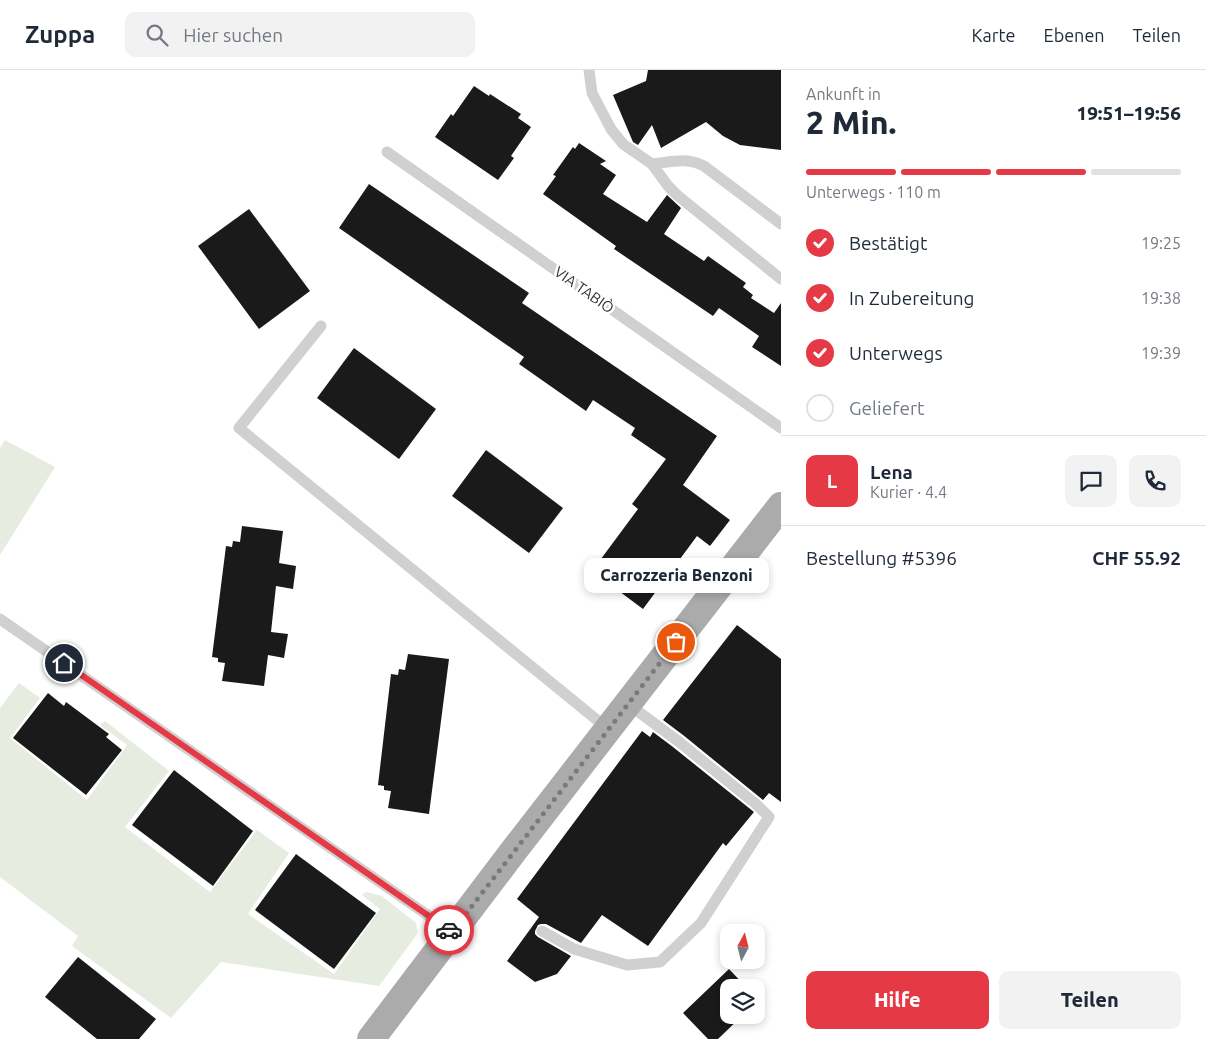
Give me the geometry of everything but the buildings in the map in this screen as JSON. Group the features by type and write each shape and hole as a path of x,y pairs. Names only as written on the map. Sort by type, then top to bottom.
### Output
{"main road":[{"path":"370,1039 781,506"}],"lane":[{"path":"589,70 592,93 611,129 623,144 652,164 677,195 781,278"},
{"name":"VIA TABIÒ","path":"387,152 781,428"},
{"path":"652,164 687,160 696,162 781,224"},
{"path":"321,326 240,428 608,729"},
{"path":"0,619 452,932"},
{"path":"542,931 574,949 627,965 660,962 701,923 768,817 749,798 628,704"}],"shaded area":[{"path":"5,440 55,467 0,555 0,448"},
{"path":"19,683 40,698 10,738 87,800 127,745 100,725 105,721 169,771 125,827 210,892 257,830 289,853 248,914 334,974 380,909 362,895 366,892 382,896 416,923 418,933 379,986 221,962 171,1018 72,946 78,936 0,877 0,708"}],"way so far":[{"path":"449,930 452,932 676,642"}],"place":[{"name":"Carrozzeria Benzoni","path":"676,642"}],"route":[{"path":"64,663 449,930"}]}
